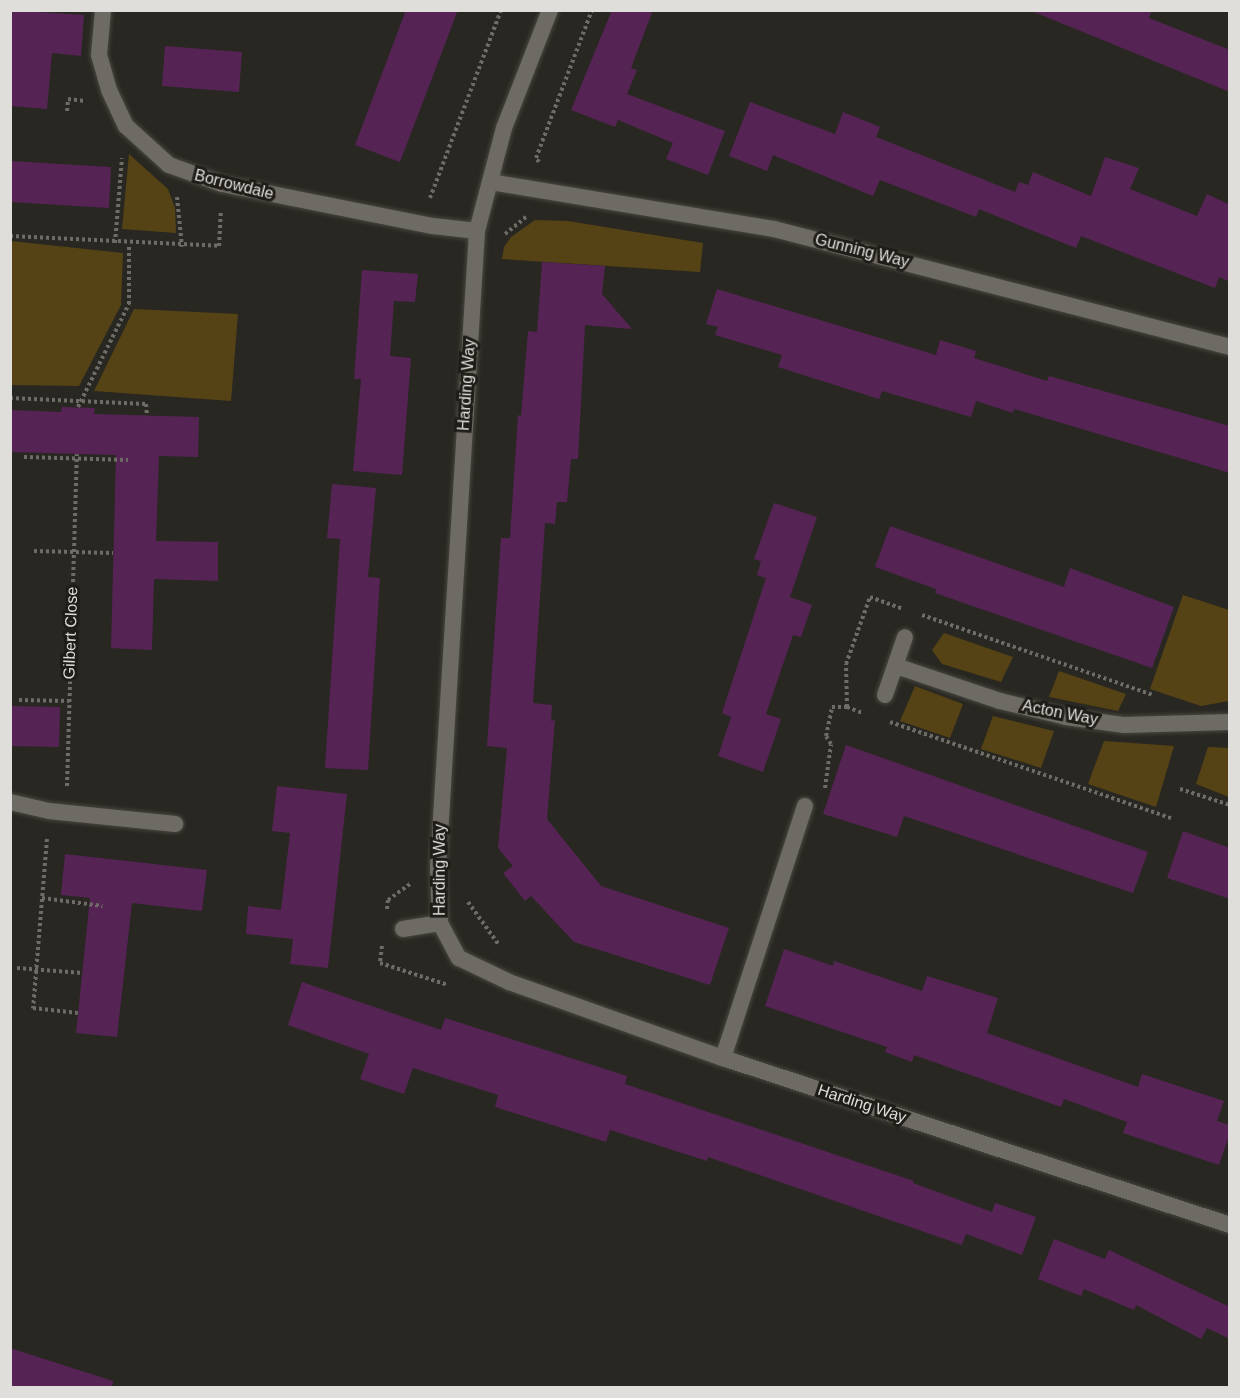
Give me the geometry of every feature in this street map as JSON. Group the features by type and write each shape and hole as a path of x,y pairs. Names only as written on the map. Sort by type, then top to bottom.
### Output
{"street":[{"name":"Borrowdale","path":"103,10 99,55 108,90 126,126 169,165 222,184 432,226 477,231"},
{"name":"Harding Way","path":"550,10 504,129 477,231 438,867 440,924 459,958 509,982 723,1058 1230,1225"},
{"name":"Gunning Way","path":"490,182 774,230 1230,347"},
{"path":"885,695 905,637"},
{"name":"Acton Way","path":"896,666 1000,701 1066,717 1124,725 1230,722"},
{"path":"10,802 49,811 175,824"},
{"path":"723,1058 805,806"},
{"path":"403,930 440,924"}],"path":[{"path":"427,207 501,10"},
{"path":"67,111 68,99 92,102"},
{"path":"115,243 122,150"},
{"path":"10,236 129,244 219,246 221,207 232,209"},
{"path":"503,239 506,231 528,215 540,215"},
{"path":"78,407 129,304 129,244"},
{"path":"10,398 82,398 146,404 147,416"},
{"path":"24,457 128,460"},
{"name":"Gilbert Close","path":"66,813 77,457"},
{"path":"34,551 113,554"},
{"path":"847,707 846,664 870,597 1160,698"},
{"path":"19,700 69,701"},
{"path":"824,792 831,744 826,736 832,707 847,707 869,715"},
{"path":"880,719 1171,818"},
{"path":"1180,789 1230,805"},
{"path":"49,811 33,1008 78,1013"},
{"path":"385,921 388,900 414,882"},
{"path":"466,895 469,906 501,948"},
{"path":"42,898 102,906"},
{"path":"382,942 380,963 459,989"},
{"path":"17,968 82,973"}],"shaded area":[{"path":"129,154 168,189 175,208 176,233 122,229"},
{"path":"535,220 568,221 703,243 700,272 502,259 504,247 511,237"},
{"path":"11,241 123,253 121,305 79,386 11,385"},
{"path":"134,309 238,314 231,401 94,391"},
{"path":"1183,595 1229,610 1229,701 1201,706 1150,689"},
{"path":"944,633 1013,657 1001,682 942,664 932,650"},
{"path":"1059,671 1126,694 1118,711 1049,697"},
{"path":"915,686 963,704 950,738 900,721"},
{"path":"993,716 1054,731 1041,768 981,749"},
{"path":"1104,741 1174,746 1156,807 1088,784"},
{"path":"1208,747 1229,748 1229,797 1196,784"}],"building":[{"path":"10,10 84,15 81,56 52,53 47,109 10,106"},
{"path":"406,10 458,10 400,162 355,145"},
{"path":"612,10 653,10 631,68 637,70 627,94 725,131 708,175 666,159 673,143 618,120 615,127 571,110"},
{"path":"1029,10 1152,10 1149,18 1230,50 1230,92"},
{"path":"165,46 242,52 239,92 162,86"},
{"path":"750,102 835,134 843,112 880,127 876,137 1015,192 1019,182 1028,185 1033,172 1091,196 1105,157 1139,168 1130,189 1197,216 1207,194 1230,205 1230,282 1219,277 1215,288 1081,236 1076,248 979,209 976,217 880,180 873,196 773,155 767,171 729,156"},
{"path":"10,161 111,167 109,208 10,202"},
{"path":"542,262 605,266 602,294 632,329 585,325 578,459 571,459 567,502 557,502 555,524 545,523 533,703 552,705 551,721 555,720 547,819 601,886 729,928 710,985 574,942 531,896 525,901 503,873 513,866 498,848 507,748 487,746 501,538 510,538 518,415 521,416 528,331 537,332"},
{"path":"362,270 418,274 415,302 394,301 390,356 411,358 402,475 353,471 361,379 354,379"},
{"path":"717,289 936,355 940,340 976,351 974,358 1047,381 1049,376 1230,426 1230,473 1014,409 1013,413 976,401 971,417 882,391 879,399 778,367 782,355 715,335 718,327 706,324"},
{"path":"62,407 95,408 94,414 199,417 198,457 159,456 156,541 218,542 218,581 154,579 152,650 111,648 116,455 10,452 10,410 61,412"},
{"path":"332,484 376,488 368,577 380,578 368,770 325,768 340,539 327,538"},
{"path":"774,503 817,517 790,597 812,605 801,637 793,635 766,714 781,719 763,772 718,756 731,717 722,713 766,578 757,575 761,561 754,559"},
{"path":"890,526 1064,587 1070,568 1174,607 1152,668 935,593 936,589 875,567"},
{"path":"10,706 60,707 59,747 10,746"},
{"path":"846,745 1148,852 1133,893 904,816 897,837 823,814"},
{"path":"277,786 347,794 328,968 290,964 293,939 246,934 248,906 281,910 290,833 272,831"},
{"path":"1183,831 1230,848 1230,899 1167,878"},
{"path":"65,854 207,870 202,911 132,903 117,1037 76,1033 90,898 61,895"},
{"path":"784,949 833,966 834,961 922,991 927,976 998,998 987,1033 1138,1087 1142,1074 1224,1101 1217,1121 1230,1125 1230,1133 1219,1165 1123,1133 1127,1122 1064,1099 1061,1107 914,1055 912,1062 885,1052 887,1047 765,1006"},
{"path":"302,982 441,1030 445,1018 627,1076 625,1084 914,1181 913,1183 992,1212 995,1203 1036,1217 1022,1255 966,1234 962,1245 708,1157 707,1161 610,1130 606,1142 495,1107 498,1095 413,1068 404,1094 360,1079 369,1054 288,1025"},
{"path":"1054,1239 1105,1259 1109,1250 1230,1307 1230,1339 1207,1328 1201,1339 1136,1305 1134,1310 1084,1289 1081,1296 1038,1279"},
{"path":"10,1348 113,1381 112,1388 10,1388"}]}
